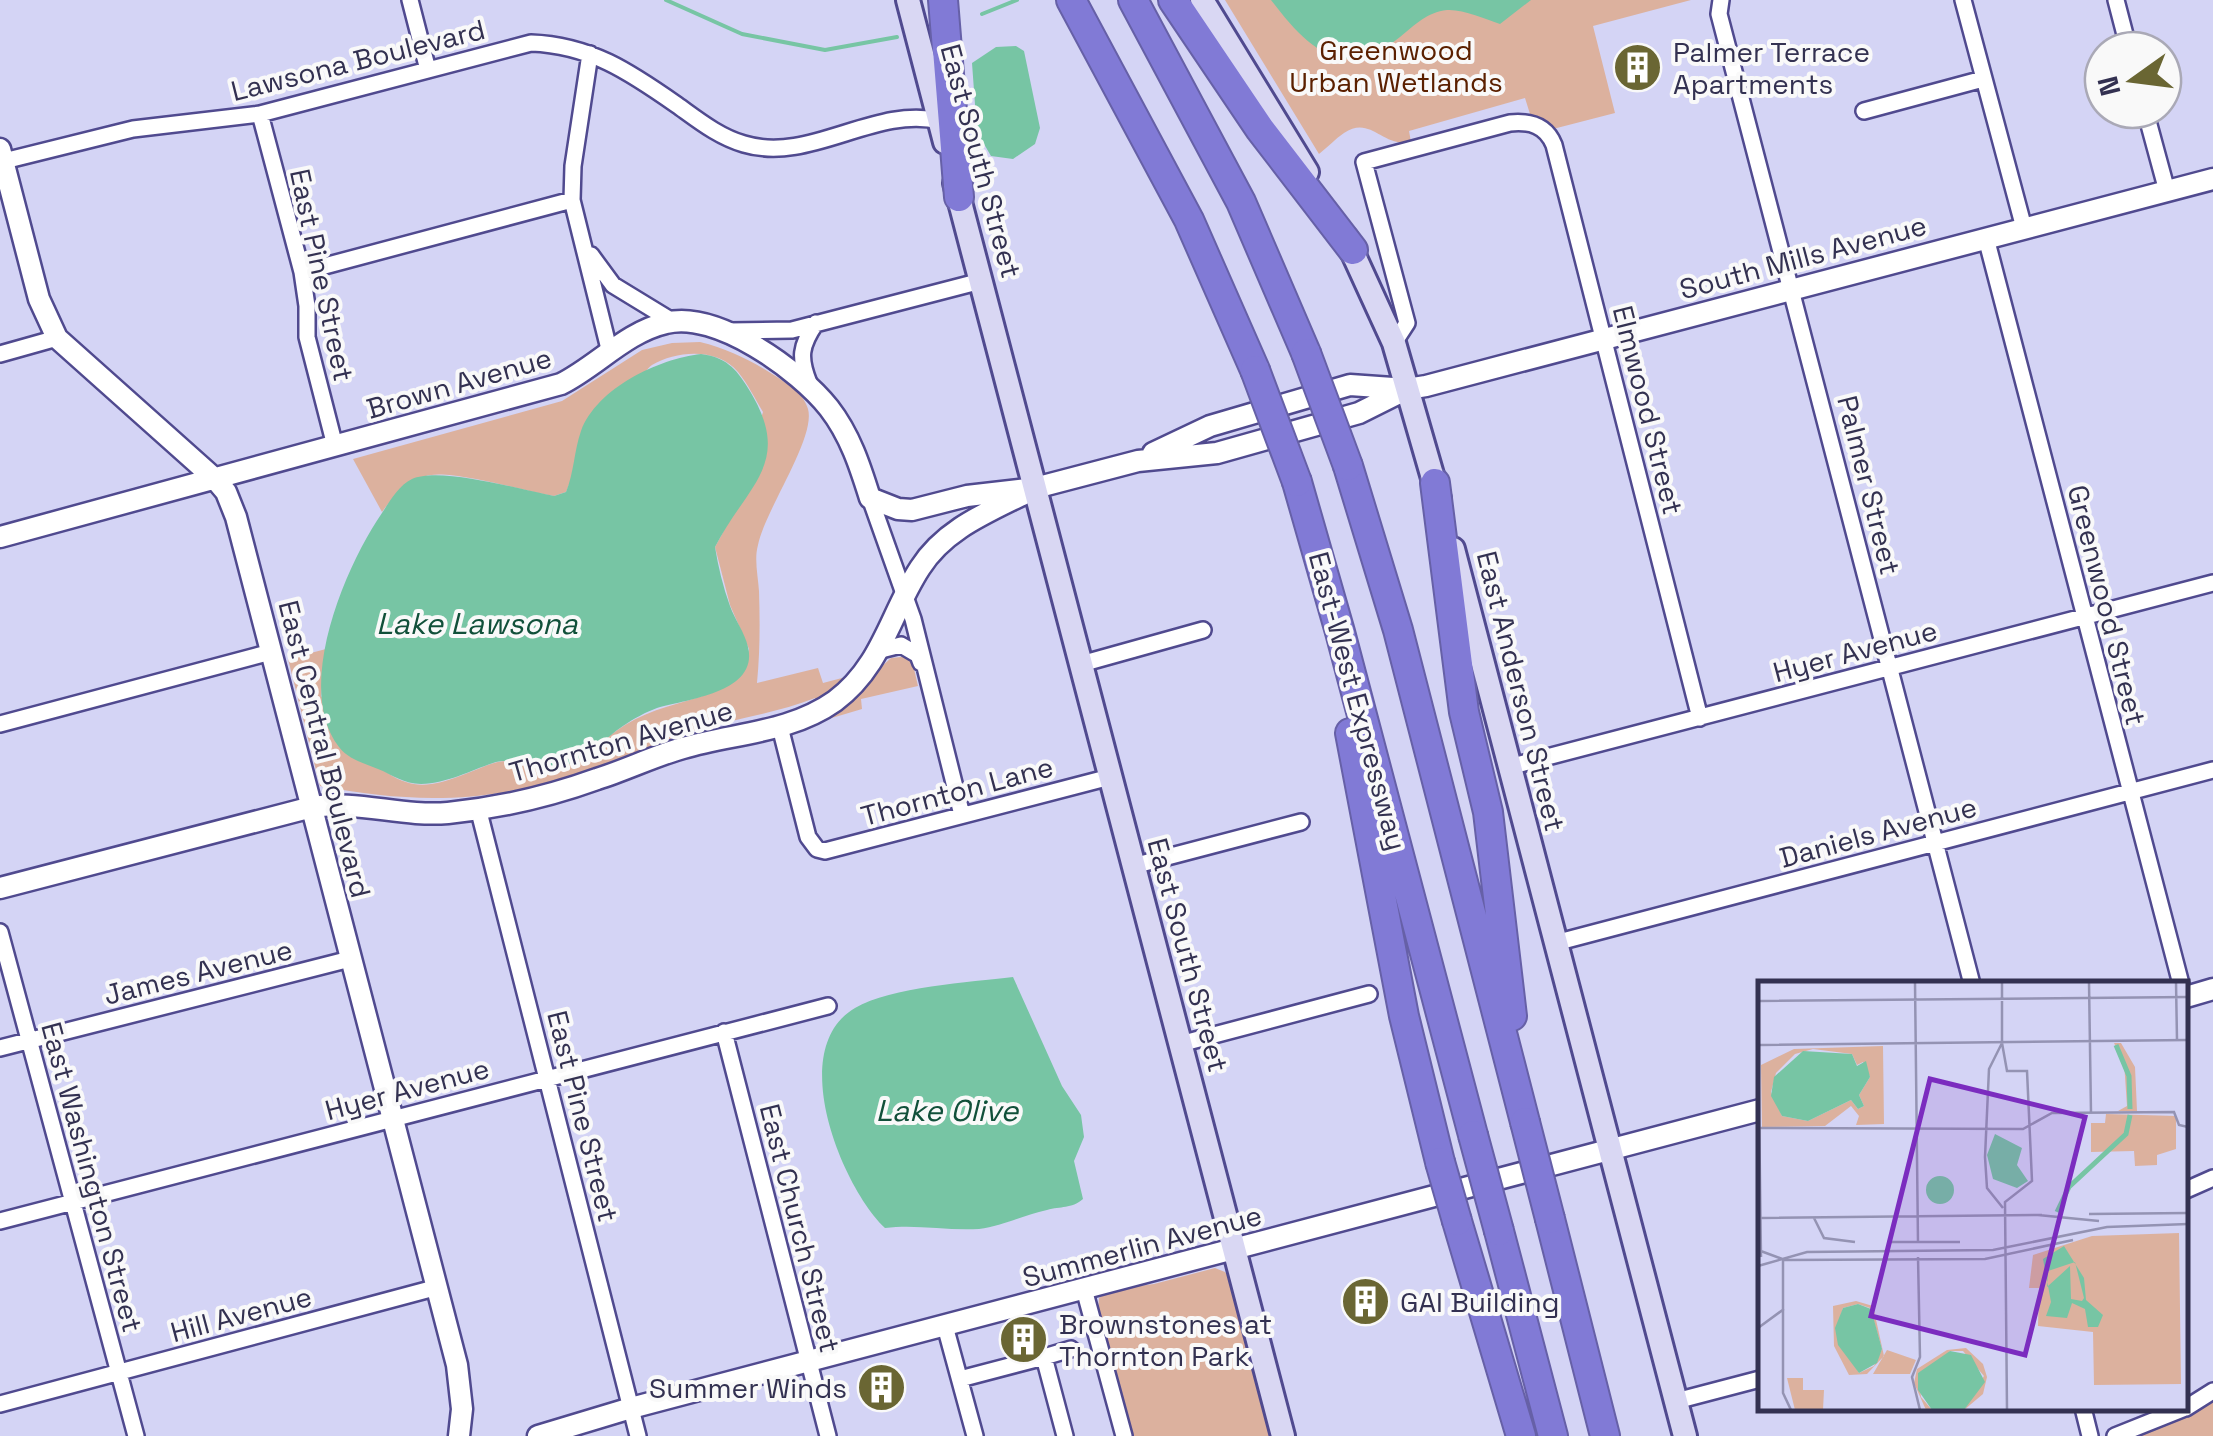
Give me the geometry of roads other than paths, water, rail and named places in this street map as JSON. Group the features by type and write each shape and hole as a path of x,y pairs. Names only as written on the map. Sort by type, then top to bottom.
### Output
{"highway":[{"path":"944,0 959,197"},
{"name":"East-West Expressway","path":"1070,0 1189,220 1255,370 1297,482 1553,1436"},
{"name":"East-West Expressway","path":"1133,0 1241,202 1306,352 1348,466 1398,630 1605,1436"},
{"path":"1173,0 1260,129 1353,250"},
{"path":"1435,483 1462,694 1488,812 1525,1122"},
{"path":"1340,632 1351,742 1404,1016 1440,1162 1520,1436"}],"main road":[{"name":"East South Street","path":"908,0 1283,1436"},
{"name":"East Anderson Street","path":"1202,0 1353,250 1394,343 1435,483 1685,1436"}],"street":[{"path":"410,0 428,70"},
{"name":"Palmer Street","path":"1722,0 1719,14 1971,981"},
{"path":"1963,0 2024,228"},
{"path":"2116,0 2124,30"},
{"name":"Lawsona Boulevard","path":"1,158 132,129 260,114 531,43 561,44 615,64 707,127 755,146 791,147 918,116 940,121"},
{"path":"590,54 573,166 572,200 610,353"},
{"path":"1864,111 1984,80"},
{"name":"East Pine Street","path":"260,114 302,272 306,337 335,446"},
{"name":"Elmwood Street","path":"1394,343 1407,323 1364,162 1510,123 1533,123 1550,136 1554,145 1700,718"},
{"path":"2150,130 2166,191"},
{"name":"East Central Boulevard","path":"1,158 39,299 57,338 216,479 236,517 438,1287 461,1387 459,1436"},
{"name":"South Mills Avenue","path":"870,498 912,510 967,496 1035,488 1138,461 1217,453 1359,413 1407,389 2213,178"},
{"path":"302,272 572,200"},
{"name":"Greenwood Street","path":"1986,238 2180,981"},
{"path":"582,240 613,285 672,321 726,331 792,330 981,281"},
{"name":"Brown Avenue","path":"0,537 561,384 650,327 672,321"},
{"path":"810,386 800,352 816,324"},
{"path":"726,331 810,386 842,428 857,457 905,598 962,815"},
{"path":"0,354 57,338"},
{"name":"South Mills Avenue","path":"1138,461 1210,426 1350,385 1407,389"},
{"name":"Thornton Avenue","path":"0,888 312,807 347,805 424,814 478,808 566,789 708,741 780,727 808,717 835,701 868,670 920,568 950,534 1035,488"},
{"name":"Hyer Avenue","path":"1509,767 2213,582"},
{"path":"1081,664 1203,630"},
{"path":"880,650 894,646 910,648 918,654 925,671"},
{"path":"0,724 271,652"},
{"name":"Thornton Lane","path":"780,727 808,837 818,848 833,851 1110,777"},
{"name":"Daniels Avenue","path":"1555,942 2213,770"},
{"name":"East Pine Street","path":"478,808 638,1436"},
{"path":"1134,866 1301,822"},
{"name":"East Washington Street","path":"0,932 136,1436"},
{"name":"James Avenue","path":"0,1048 350,959"},
{"path":"2188,995 2213,989"},
{"path":"1180,1044 1369,994"},
{"name":"Hyer Avenue","path":"0,1221 828,1006"},
{"name":"East Church Street","path":"724,1032 828,1436"},
{"name":"Summerlin Avenue","path":"538,1436 630,1408 1758,1111"},
{"path":"2188,1189 2213,1178"},
{"name":"Hill Avenue","path":"0,1404 438,1287"},
{"path":"1084,1289 1124,1436"},
{"path":"945,1326 975,1436"},
{"path":"960,1379 1071,1349"},
{"path":"1044,1357 1066,1436"},
{"path":"1676,1402 1758,1381"},
{"path":"2188,1406 2213,1391"},
{"path":"2084,1411 2090,1436"},
{"path":"2115,1436 2178,1411"}],"water":[{"path":"1271,0 1531,0 1500,24 1460,11 1433,13 1380,51 1361,58 1344,58 1313,45"},
{"path":"1016,46 1024,51 1040,128 1035,144 1013,159 991,156 977,132 972,63 996,47"},
{"name":"Lake Lawsona","path":"701,354 723,361 739,375 761,414 767,435 762,472 715,547 727,599 748,647 748,662 742,675 717,691 644,714 587,754 557,768 499,761 440,781 415,784 357,761 343,751 326,722 321,693 330,627 354,563 399,489 412,479 441,475 554,496 566,492 581,431 600,402 648,369"},
{"name":"Lake Olive","path":"1013,977 1062,1086 1081,1115 1084,1137 1074,1161 1083,1199 1070,1206 979,1229 885,1228 852,1182 828,1118 822,1085 824,1054 834,1028 855,1008 889,995"}],"waterway":[{"path":"666,0 742,34 825,50 897,37"},
{"path":"982,14 1017,0"}],"place":[{"name":"Palmer Terrace Apartments","path":"1638,68"},
{"name":"GAI Building","path":"1365,1302"},
{"name":"Brownstones at Thornton Park","path":"1024,1340"},
{"name":"Summer Winds","path":"882,1388"}],"park label":[{"name":"Greenwood Urban Wetlands","path":"1396,66"}]}
